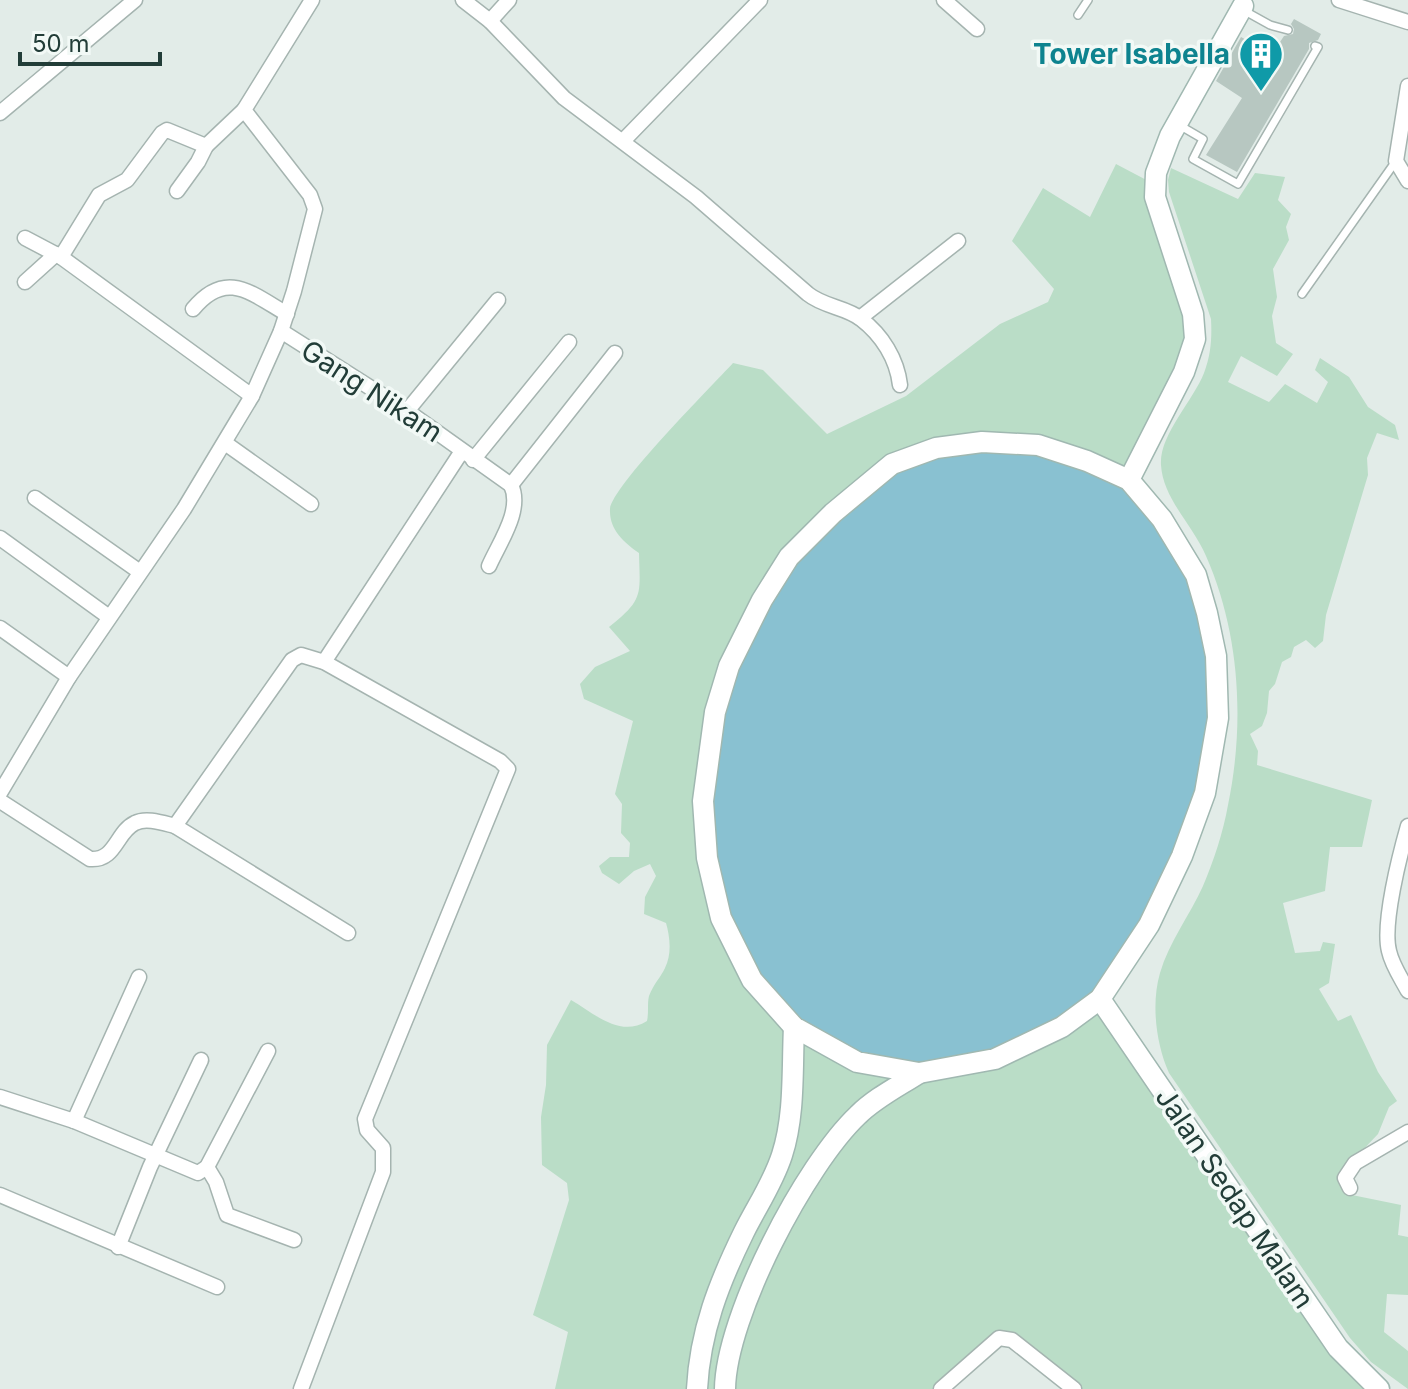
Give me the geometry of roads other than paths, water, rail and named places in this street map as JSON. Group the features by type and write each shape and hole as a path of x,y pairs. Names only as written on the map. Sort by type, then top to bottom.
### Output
{"street":[{"path":"0,113 135,0"},
{"path":"177,191 206,146 244,110 312,0"},
{"path":"463,0 490,21 564,98 696,197 813,299 860,318 895,360 900,385"},
{"path":"490,21 509,0"},
{"path":"623,141 760,0"},
{"path":"944,0 977,29"},
{"path":"1339,0 1362,4 1408,22"},
{"path":"1129,480 1184,372 1195,339 1190,303 1155,197 1156,173 1177,124 1245,4"},
{"path":"1408,86 1396,161 1408,181"},
{"path":"0,793 69,677 225,443 252,396 281,331 315,209 310,195 244,110"},
{"path":"25,282 59,256 99,195 127,180 162,133 167,130 206,146"},
{"path":"25,238 59,256 252,396"},
{"path":"860,318 958,241"},
{"path":"193,309 211,291 235,286 287,314"},
{"path":"407,411 498,300"},
{"name":"Gang Nikam","path":"281,331 407,411 511,485"},
{"path":"324,662 468,456 569,342"},
{"path":"489,566 516,501 511,485 615,353"},
{"path":"982,442 1038,445 1087,461 1129,480 1162,519 1196,575 1216,656 1218,718 1205,793 1182,856 1149,925 1100,999 1062,1027 995,1059 919,1073 857,1062 794,1027 752,980 721,918 707,858 703,801 715,712 729,666 762,600 789,557 833,513 892,464 936,448 982,442"},
{"path":"225,443 311,504"},
{"path":"35,498 140,572"},
{"path":"0,538 109,617"},
{"path":"0,628 69,677"},
{"path":"175,826 292,660 306,655 324,662 505,764 509,772 365,1119 367,1130 383,1148 383,1172 301,1389"},
{"path":"0,801 90,859 100,860 107,856 133,823 145,820 175,826 348,933"},
{"path":"1408,826 1398,860 1387,935 1391,959 1408,991"},
{"path":"74,1121 139,977"},
{"name":"Jalan Sedap Malam","path":"1100,999 1338,1348 1379,1389"},
{"path":"697,1389 701,1347 717,1289 770,1185 782,1154 790,1105 794,1027"},
{"path":"0,1097 74,1121 195,1172 207,1167 268,1051"},
{"path":"118,1247 201,1060"},
{"path":"725,1389 729,1354 738,1322 761,1268 818,1160 859,1113 919,1073"},
{"path":"1350,1188 1345,1178 1355,1163 1408,1132"},
{"path":"207,1167 216,1182 227,1215 294,1240"},
{"path":"0,1195 217,1287"},
{"path":"941,1389 999,1338 1012,1340 1074,1389"}],"lane":[{"path":"1078,15 1088,0"},
{"path":"1245,4 1270,25 1288,30"},
{"path":"1177,124 1203,139 1193,159 1238,184 1318,47 1315,46"},
{"path":"1302,294 1396,161"}],"water":[{"path":"1038,445 1129,480 1196,575 1218,718 1183,855 1100,999 1062,1027 919,1073 857,1062 794,1027 752,980 707,858 715,712 762,600 833,513 936,448"}],"place":[{"name":"Tower Isabella","path":"1261,93"}]}
